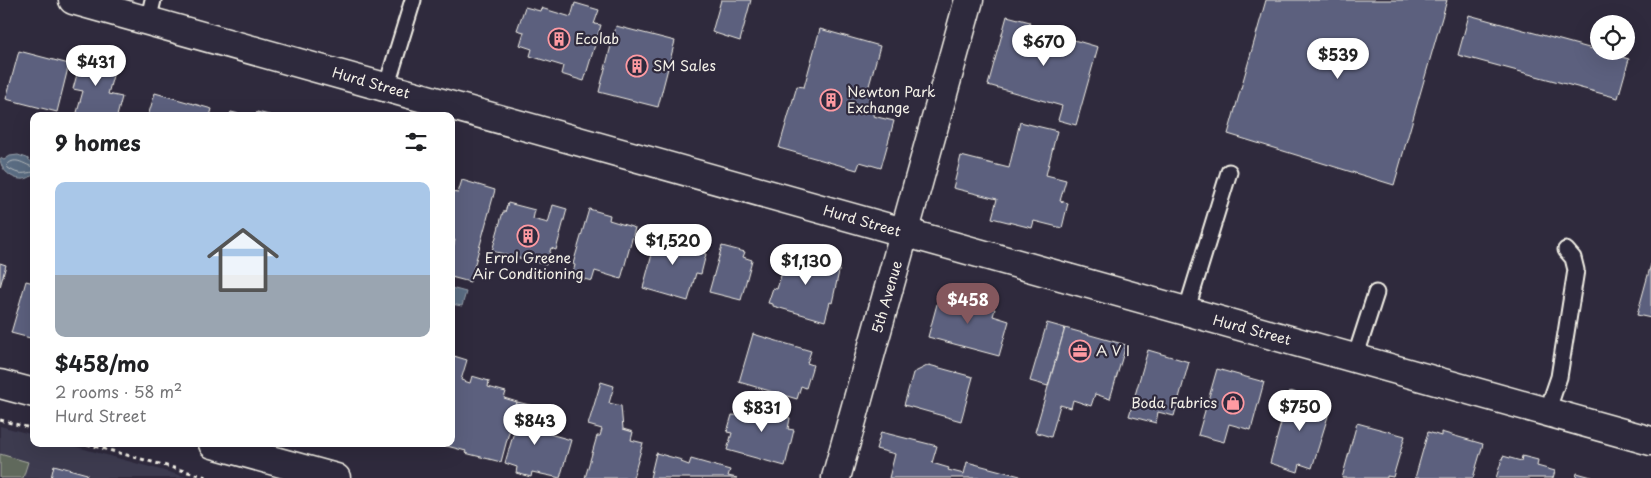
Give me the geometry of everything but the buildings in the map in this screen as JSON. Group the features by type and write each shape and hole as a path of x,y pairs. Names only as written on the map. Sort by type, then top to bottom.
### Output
{"street":[{"name":"Hurd Street","path":"73,0 151,10 386,88 1651,441"},
{"name":"5th Avenue","path":"836,478 969,0"},
{"path":"0,384 30,393"},
{"path":"224,447 336,478"}],"lane":[{"path":"386,88 413,0"},
{"path":"1186,312 1230,172"},
{"path":"1547,412 1559,377 1574,288 1576,270 1573,258 1566,250"},
{"path":"1355,358 1376,292"}],"path":[{"path":"0,420 30,428"},
{"path":"98,447 210,478"}],"shaded area":[{"path":"0,426 30,434 30,447 77,447 190,478 0,478"}],"green space":[{"path":"0,454 28,462 23,478 0,478"}],"water":[{"path":"18,155 30,161 30,177 18,179 12,177 3,169 0,158 4,160 10,156"},
{"path":"455,289 466,292 462,306 455,305"}],"place":[{"name":"Ecolab","path":"559,39"},
{"name":"SM Sales","path":"637,66"},
{"name":"Newton Park Exchange","path":"831,100"},
{"name":"Errol Greene Air Conditioning","path":"528,236"},
{"name":"A V I","path":"1080,351"},
{"name":"Boda Fabrics","path":"1233,403"}]}
